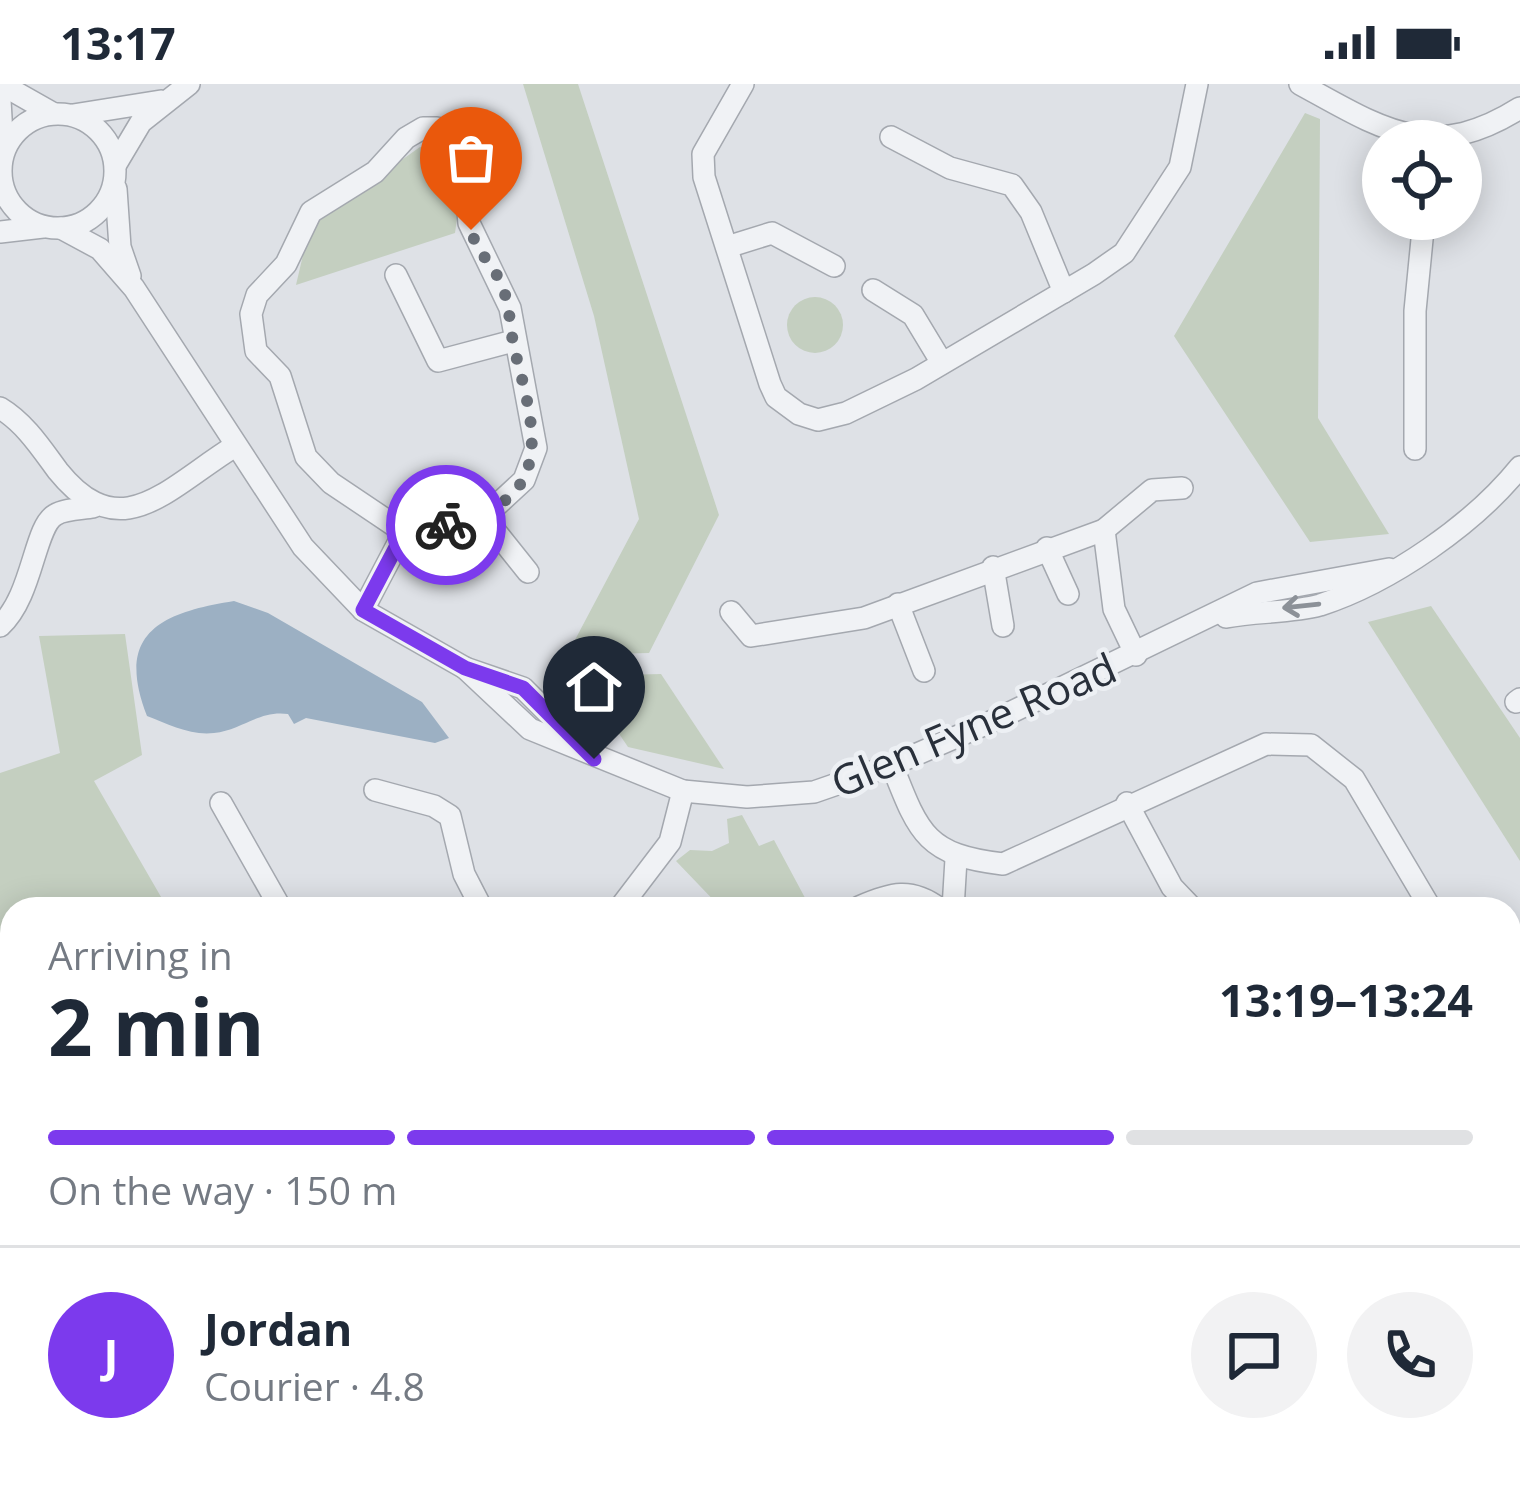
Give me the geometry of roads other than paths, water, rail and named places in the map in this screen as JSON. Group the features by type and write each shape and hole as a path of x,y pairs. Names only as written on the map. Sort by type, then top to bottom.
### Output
{"street":[{"path":"1,84 35,107 94,127 116,171"},
{"path":"0,232 55,227 90,218 104,207 131,135 162,101 188,84"},
{"path":"743,84 704,154 704,177 776,397 799,414 818,420 846,413 942,363 1124,253 1180,167 1197,84"},
{"path":"1300,84 1371,120"},
{"path":"0,100 1,166 11,204 23,216 55,227"},
{"path":"1,166 23,125 162,101"},
{"path":"1482,128 1520,108"},
{"path":"437,128 462,149 474,243 504,293 512,341 536,448 524,480 484,517 404,532 331,483 306,457 280,376 256,351 250,333 257,295 286,264 310,212 374,172 406,138 437,128"},
{"path":"891,137 950,168 1012,185 1031,212 1064,292"},
{"name":"Glen Fyne Road","path":"116,171 121,247 134,288"},
{"name":"Glen Fyne Road","path":"55,227 100,249 134,288 303,548 363,610 465,668 530,729 594,759 683,791 747,797 814,792 892,766 1205,622 1317,606 1454,535 1520,467"},
{"path":"727,247 772,233 834,266"},
{"path":"1415,449 1415,311 1422,240"},
{"path":"396,275 438,361 512,341"},
{"path":"873,290 913,315 942,363"},
{"path":"0,408 93,507"},
{"path":"0,626 26,593 46,524 56,513 131,508 235,446"},
{"path":"731,612 751,636 864,618 1104,530 1152,490 1182,488"},
{"path":"484,517 528,572"},
{"path":"1104,530 1114,609 1136,655"},
{"path":"363,610 404,532"},
{"path":"1047,548 1068,595"},
{"path":"993,567 1004,626"},
{"path":"898,604 924,671"},
{"path":"892,766 916,826 956,859 1003,864 1127,803 1266,744 1311,745 1354,779 1424,897"},
{"path":"375,790 434,806 450,816 464,874 476,897"},
{"path":"628,897 670,842 683,791"},
{"path":"220,803 274,897"},
{"path":"1127,803 1181,897"},
{"path":"954,897 956,859"},
{"path":"881,897 892,892 925,897"}],"water":[{"path":"234,601 268,613 422,702 449,738 435,743 306,718 294,724 288,714 205,733 147,716 137,665 150,632 184,612"}]}
